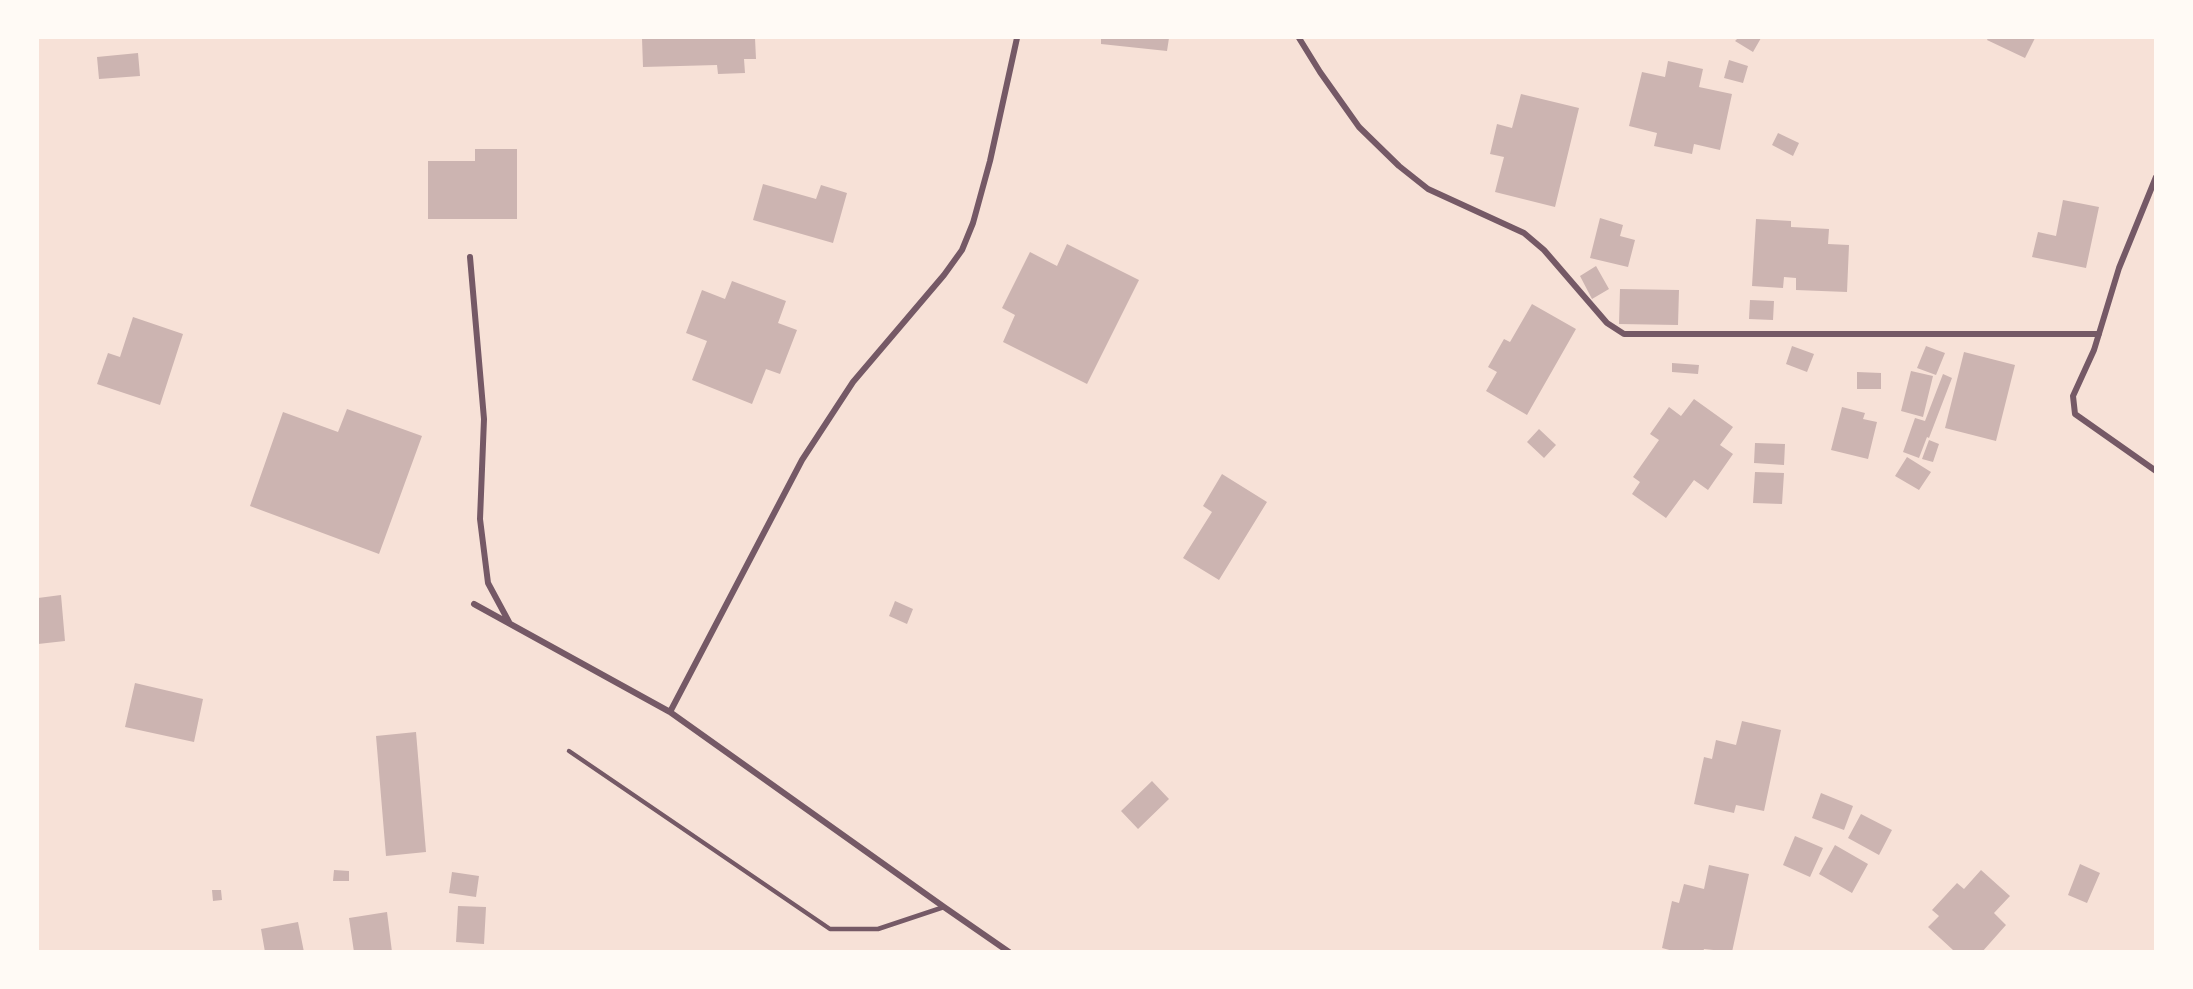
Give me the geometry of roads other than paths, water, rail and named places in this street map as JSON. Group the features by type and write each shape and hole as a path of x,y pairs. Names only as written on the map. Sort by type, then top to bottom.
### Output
{"street":[{"path":"670,712 802,460 854,382 886,341 944,275 962,250 973,223 987,171 1017,38"},
{"path":"1299,38 1359,127 1399,166 1428,189 1530,237 1607,323 1624,334 2099,334"},
{"path":"2156,177 2119,268 2094,350 2073,396 2075,414 2156,471"},
{"path":"470,257 484,420 480,519 488,583 509,622"},
{"path":"474,604 670,712 1009,951"}],"lane":[{"path":"569,751 830,929 879,929 944,907"}]}
